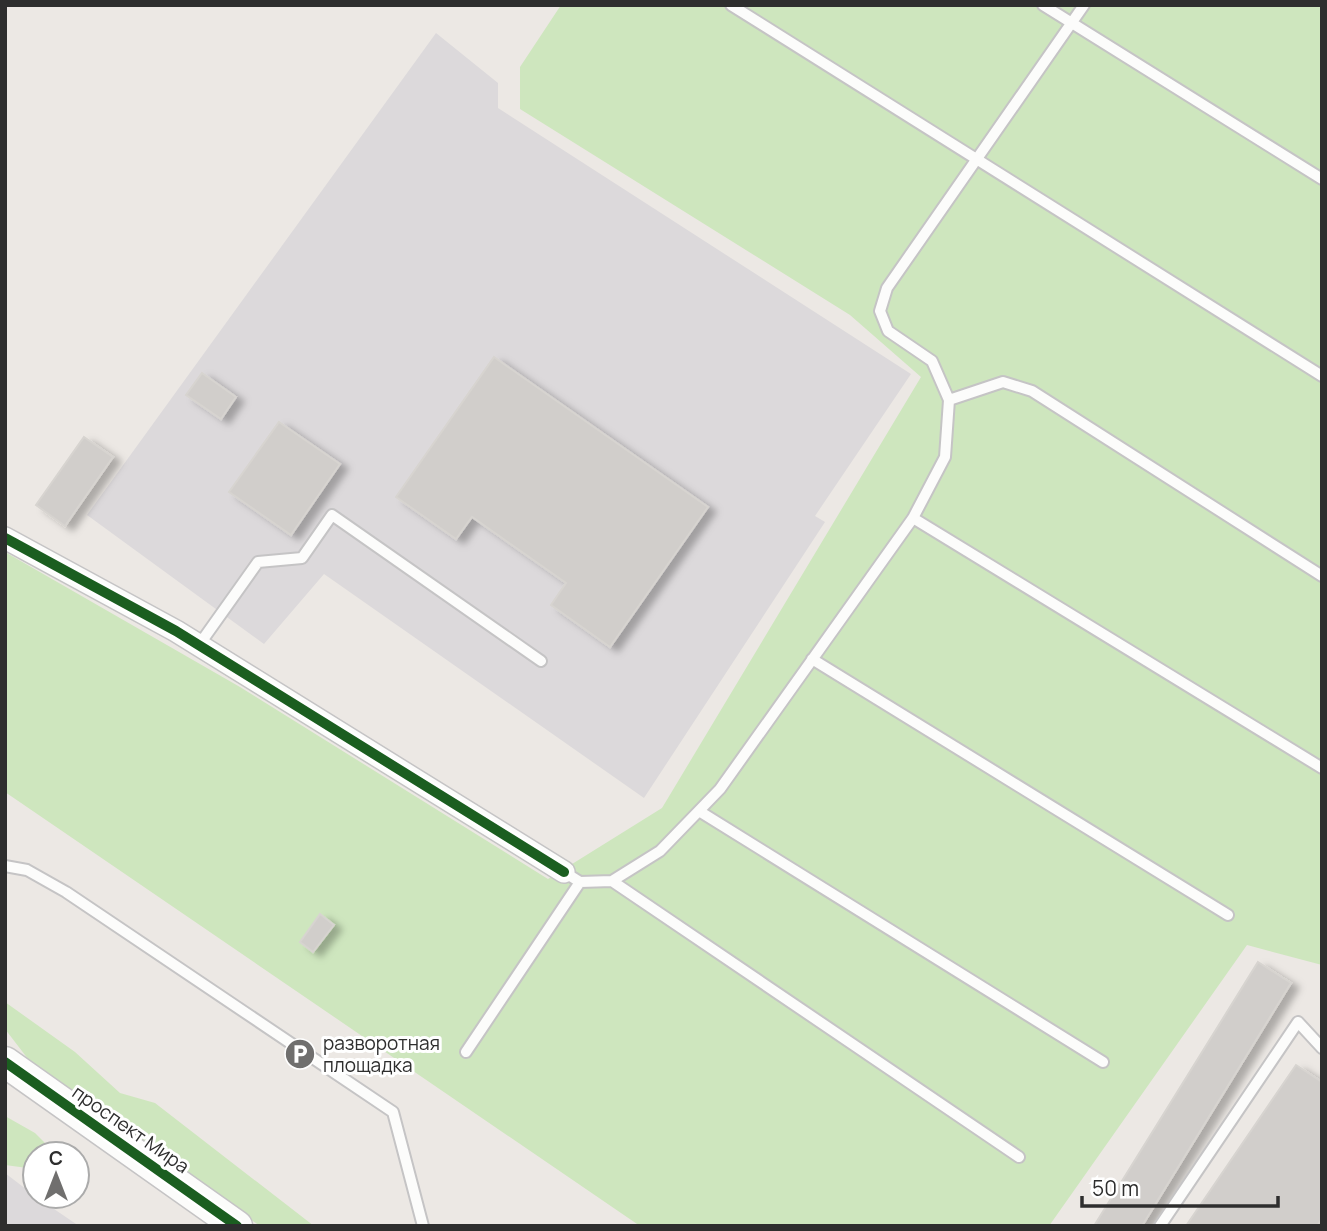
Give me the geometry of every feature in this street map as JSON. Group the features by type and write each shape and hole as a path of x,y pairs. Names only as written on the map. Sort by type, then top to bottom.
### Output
{"street":[{"path":"5,538 199,645 572,877"},
{"name":"проспект Мира","path":"5,1062 237,1226"}],"lane":[{"path":"732,5 1322,376"},
{"path":"1044,5 1322,179"},
{"path":"612,881 660,851 720,789 913,518 945,457 949,400 932,361 888,331 880,311 887,288 1084,5"},
{"path":"949,400 1003,382 1032,391 1322,576"},
{"path":"199,645 258,562 302,558 332,515 541,661"},
{"path":"913,518 1322,768"},
{"path":"812,659 1228,915"},
{"path":"699,811 1103,1062"},
{"path":"5,866 27,870 66,892 393,1112 424,1226"},
{"path":"466,1052 572,877 612,881 1019,1157"},
{"path":"1160,1226 1298,1022 1322,1048"}],"shaded area":[{"path":"436,33 498,83 498,108 911,374 815,516 825,522 644,798 324,574 264,644 87,515"},
{"path":"5,1173 21,1185 21,1210 56,1210 79,1226 5,1226"}],"green space":[{"path":"561,5 1322,5 1322,965 1247,945 1049,1226 640,1226 5,792 5,552 240,687 548,879 662,808 921,377 850,315 520,109 520,67"},
{"path":"5,1002 75,1052 120,1093 155,1103 314,1226 260,1226 35,1068 5,1029"},
{"path":"5,1116 42,1140 21,1140 21,1167 5,1165"}],"building":[{"path":"494,357 708,507 610,647 551,605 566,583 472,517 456,539 396,497"},
{"path":"202,373 236,397 221,419 186,395"},
{"path":"279,422 340,464 291,535 229,492"},
{"path":"84,437 113,457 65,526 36,505"},
{"path":"320,914 334,925 313,952 300,942"},
{"path":"1258,962 1291,983 1142,1226 1094,1226"},
{"path":"1296,1065 1322,1082 1322,1219 1317,1226 1186,1226"}],"cycle path":[{"path":"5,538 176,631 564,872"},
{"path":"5,1062 237,1226"}],"place":[{"name":"разворотная площадка","path":"300,1054"}]}
